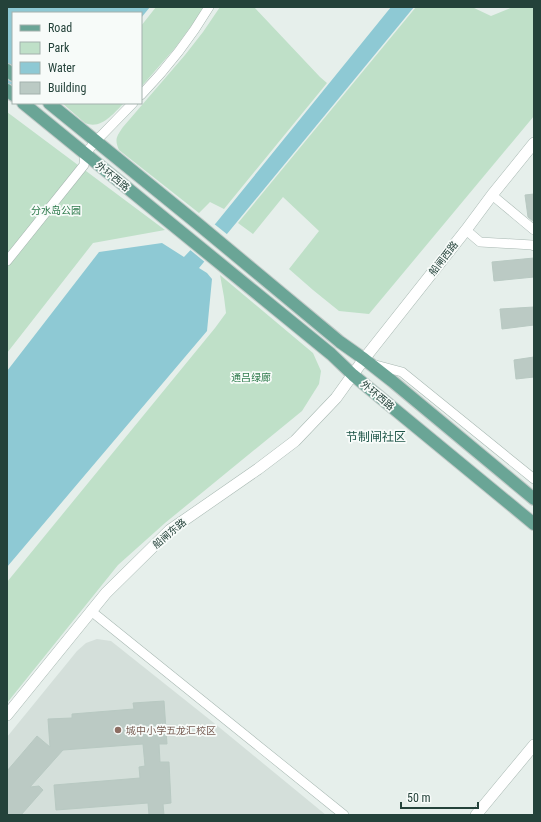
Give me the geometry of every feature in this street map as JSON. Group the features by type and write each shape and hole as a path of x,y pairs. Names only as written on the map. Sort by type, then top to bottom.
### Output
{"main road":[{"name":"外环西路","path":"24,104 331,354 354,375 534,524"},
{"name":"外环西路","path":"50,104 340,342 392,381 534,499"}],"street":[{"path":"142,94 172,60 195,30 209,7"},
{"path":"7,261 84,165 85,154 132,104"},
{"name":"船闸西路","path":"354,375 367,361 492,195 534,143"},
{"path":"492,195 534,230"},
{"path":"466,230 480,242 534,246"},
{"path":"367,361 402,372 534,479"},
{"name":"船闸东路","path":"7,715 106,593 170,530 258,469 295,441 336,398 354,375"},
{"path":"91,611 344,815"},
{"path":"476,815 534,745"}],"shaded area":[{"name":"城中小学五龙汇校区","path":"97,639 111,641 326,815 7,815 7,737 77,651 86,643"}],"green space":[{"path":"156,7 204,7 175,48 142,86 142,25"},
{"path":"220,7 254,7 327,83 224,209 210,202 199,213 119,150 116,140 123,127 185,55"},
{"path":"416,7 472,7 491,16 513,7 534,7 534,116 369,314 339,311 289,269 319,231 283,197 253,234 238,223"},
{"path":"63,104 123,104 111,116 101,123 91,125 85,123"},
{"name":"分水岛公园","path":"7,112 165,230 93,243 7,353"},
{"name":"通吕绿廊","path":"220,275 313,353 321,371 319,384 302,411 165,523 118,565 7,703 7,582 226,313"}],"water":[{"path":"7,7 150,7 142,17 142,12 12,12 12,87 7,93"},
{"path":"391,7 414,7 199,268 207,273 212,279 207,331 7,567 7,371 99,252 162,243 184,257 216,223"}],"pier":[{"path":"213,223 228,235 206,263 189,249"}],"building":[{"path":"534,194 534,222 528,217 525,195"},
{"path":"534,258 534,277 494,281 492,262"},
{"path":"534,307 534,325 502,329 500,309"},
{"path":"534,357 534,377 516,379 514,360"},
{"path":"164,701 167,744 159,744 160,762 169,762 171,803 163,804 164,815 149,815 148,803 56,810 54,785 140,778 139,767 145,766 143,744 63,750 30,787 39,786 43,790 21,815 7,815 7,771 37,736 50,747 48,719 72,718 72,714 134,709 133,703"}],"place":[{"name":"城中小学五龙汇校区","path":"118,730"}],"district":[{"name":"节制闸社区","path":"376,437"}]}
